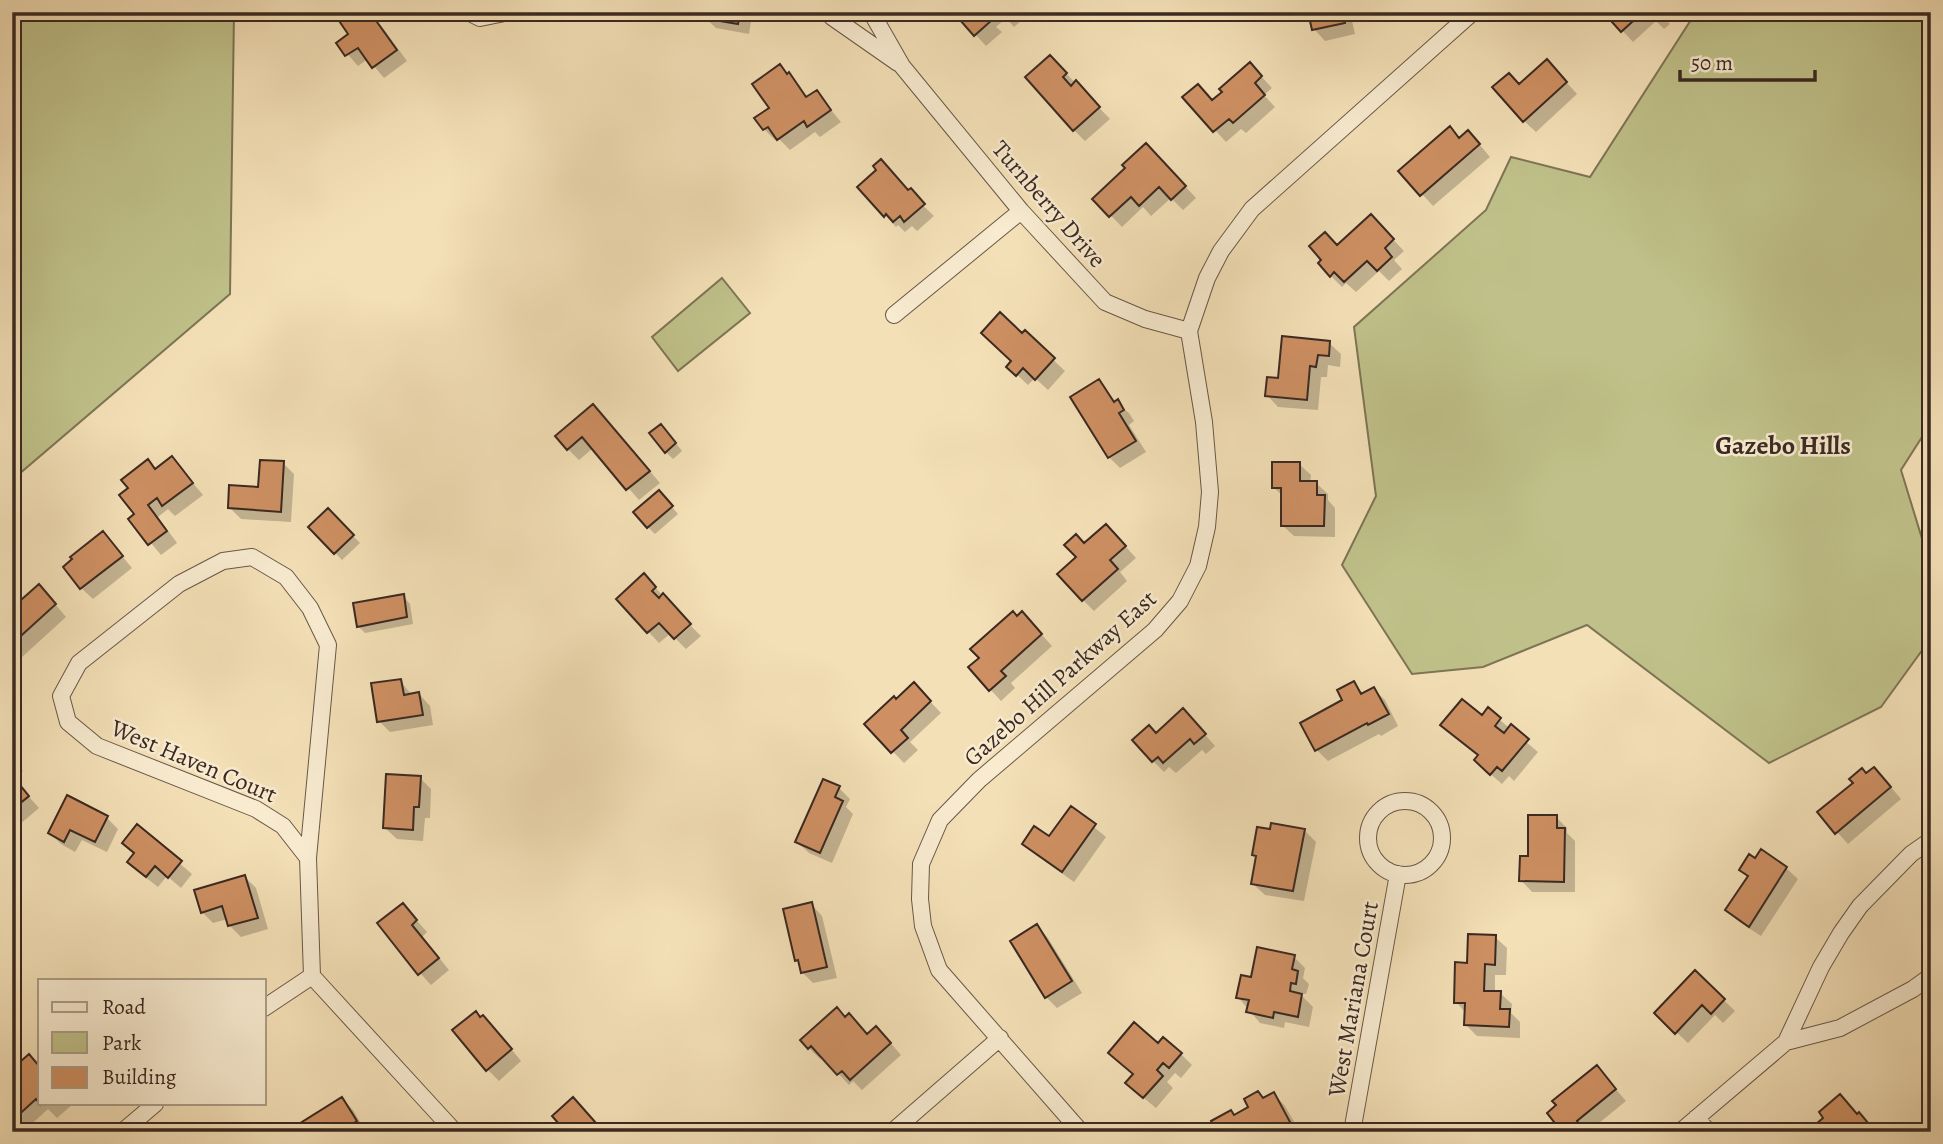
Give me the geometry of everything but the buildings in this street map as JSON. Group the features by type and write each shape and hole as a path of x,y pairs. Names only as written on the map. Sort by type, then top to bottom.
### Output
{"street":[{"path":"468,12 480,18 509,12"},
{"name":"Turnberry Drive","path":"832,12 832,17 902,66"},
{"name":"Turnberry Drive","path":"874,12 874,17 902,66 1021,211 1105,302 1145,320 1189,331"},
{"name":"Gazebo Hill Parkway East","path":"1081,1132 939,970 923,926 920,900 921,864 940,820 979,780 1155,630 1180,601 1198,566 1207,527 1210,492 1204,422 1189,331 1216,260 1252,209 1473,12"},
{"path":"894,315 1021,211"},
{"name":"West Haven Court","path":"308,858 283,826 256,809 97,746 68,722 61,696 79,663 178,584 223,561 252,557 286,577 310,608 328,645 308,858 312,976"},
{"name":"West Mariana Court","path":"1401,801 1412,802 1424,806 1434,815 1440,826 1442,839 1433,862 1423,870 1398,874 1378,863 1368,842 1368,830 1380,810 1401,801"},
{"path":"1680,1132 1786,1042 1822,967 1860,906 1911,854 1931,840"},
{"name":"West Mariana Court","path":"1352,1132 1398,874"},
{"path":"266,1007 312,976 455,1132"},
{"path":"1786,1042 1840,1028 1913,989 1931,976"},
{"path":"892,1132 1000,1038"},
{"path":"122,1132 153,1106"},
{"path":"1696,1118 1709,1132"}],"green space":[{"path":"12,12 234,12 230,294 12,480"},
{"path":"1696,12 1931,12 1931,423 1901,470 1931,568 1931,638 1881,707 1769,763 1587,625 1483,667 1412,674 1342,565 1376,496 1354,327 1486,210 1511,157 1590,177"},
{"path":"722,278 750,313 678,371 652,337"}],"district":[{"name":"Gazebo Hills","path":"1783,445"}]}
